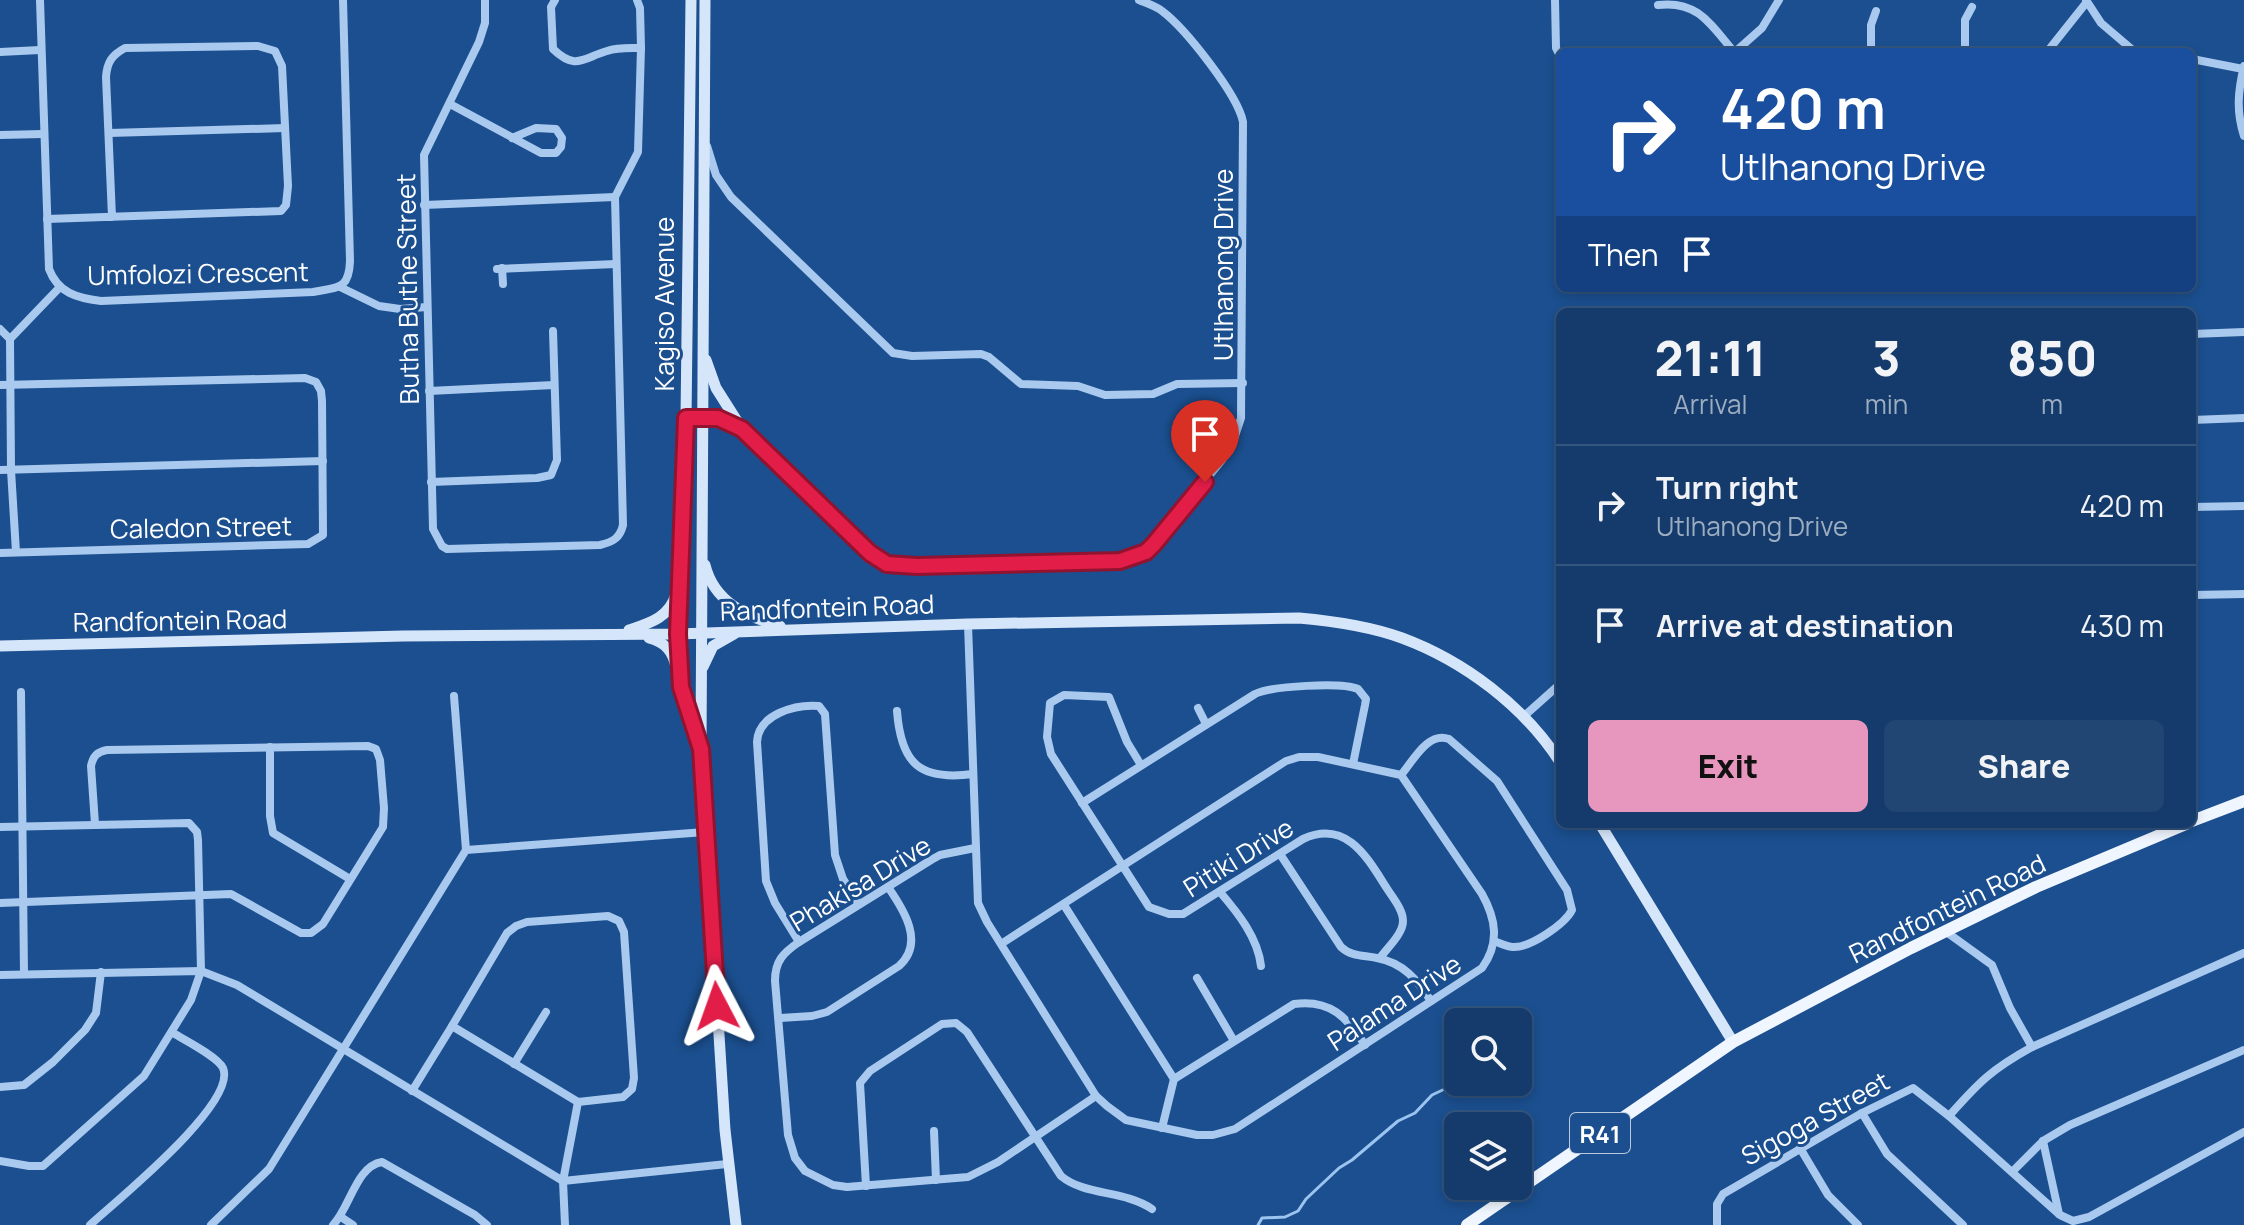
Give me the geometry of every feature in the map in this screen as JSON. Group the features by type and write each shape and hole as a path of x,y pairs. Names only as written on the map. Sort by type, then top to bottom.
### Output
{"main road":[{"path":"2196,819 2244,801"},
{"name":"Randfontein Road","path":"1467,1225 1733,1042 2036,887 2176,828"}],"street":[{"name":"Umfolozi Crescent","path":"40,0 49,269 60,287 73,296 101,301 297,293 340,287 348,279 347,61 343,0"},
{"name":"Butha Buthe Street","path":"485,0 483,32 424,155 433,529 438,543 447,549 600,545 616,540 623,525 616,264"},
{"path":"555,0 551,7 552,46 568,60 579,62 612,49 641,48"},
{"path":"503,284 500,268 616,264 615,197 638,152 641,48 637,0"},
{"name":"Kagiso Avenue","path":"691,0 686,418 678,634 681,687 701,749"},
{"name":"Kagiso Avenue","path":"705,0 701,749 727,1164 736,1225"},
{"path":"705,19 715,0"},
{"name":"Utlhanong Drive","path":"686,418 724,419 742,429 870,553 887,564 1120,561 1146,552 1222,460 1238,430 1243,383 1243,122 1233,95 1205,59 1162,10 1139,0"},
{"path":"1162,10 1166,0"},
{"path":"1555,0 1558,48"},
{"path":"1658,5 1674,0 1691,4 1731,48"},
{"path":"1740,48 1762,28 1779,0"},
{"path":"2050,48 2086,1 2101,23 2130,48"},
{"path":"1965,48 1965,20 1972,7"},
{"path":"1871,48 1871,25 1876,11"},
{"path":"47,219 112,217 281,211 288,199 282,66 275,51 258,46 125,48 113,55 106,77 112,217"},
{"path":"0,52 40,50"},
{"path":"2196,60 2244,68 2237,101 2244,136"},
{"path":"450,104 512,138 547,155 560,149 562,138 556,129 543,127 512,138"},
{"path":"109,133 285,128"},
{"path":"703,132 716,175 736,203 893,353 912,356 981,354 1021,384 1078,386 1105,395 1153,394 1177,384 1243,383"},
{"path":"0,135 43,134"},
{"path":"424,205 615,197"},
{"path":"16,552 11,470 10,339 60,287"},
{"path":"340,287 379,306 400,309 427,307"},
{"path":"0,329 10,339"},
{"path":"431,482 551,475 557,460 553,331"},
{"path":"2196,334 2244,332"},
{"path":"703,352 716,388 742,429"},
{"name":"Caledon Street","path":"0,553 308,544 323,535 324,529 321,391 316,382 298,379 10,385"},
{"path":"0,385 10,385"},
{"path":"429,391 554,385"},
{"path":"2196,420 2244,418"},
{"path":"0,470 323,461"},
{"path":"2196,507 2244,506"},
{"path":"701,549 713,585 730,604 756,620 795,629"},
{"path":"624,633 650,623 667,612 674,601 679,580"},
{"path":"2196,595 2244,594"},
{"name":"Randfontein Road","path":"0,646 678,634 1272,617 1339,623 1400,637 1425,648 1486,684 1523,717 1556,757"},
{"name":"Palama Drive","path":"968,624 978,903 1096,1096 1126,1120 1197,1135 1226,1133 1482,968 1494,941"},
{"path":"700,673 713,646 738,632"},
{"path":"624,633 654,639 668,647 675,660 681,687"},
{"path":"1082,803 1255,694 1269,689 1353,686 1358,689 1366,699 1353,764"},
{"path":"1523,717 1556,688"},
{"path":"21,692 24,974"},
{"path":"211,1225 269,1169 466,850 454,696"},
{"path":"1122,866 1048,748 1050,703 1059,696 1109,697 1127,742 1141,765"},
{"path":"799,942 775,903 766,881 757,742 759,728 767,720 806,706 819,706 825,714 835,855 843,879 859,904"},
{"path":"1198,708 1206,724"},
{"path":"897,711 900,742 918,765 935,775 973,774"},
{"path":"1001,944 1292,758 1306,756 1401,775 1491,911 1494,941 1511,947 1522,946 1560,924 1572,910 1567,890 1497,781 1444,737 1432,740 1401,775"},
{"path":"0,903 231,894 307,934 323,924 385,819 378,753 368,746 99,752 91,766 95,824"},
{"path":"270,747 270,816 273,833 350,879"},
{"path":"0,827 189,823 197,832 198,840 201,971 191,1000 173,1033 137,1084 43,1166 0,1161"},
{"path":"1602,828 1733,1042"},
{"path":"466,850 705,832"},
{"name":"Pitiki Drive","path":"1122,866 1149,907 1169,914 1183,914 1303,839 1319,833 1350,840 1363,852 1398,906 1403,920 1398,935 1380,958"},
{"name":"Phakisa Drive","path":"975,848 940,855 785,951 776,964 788,1135 795,1158 805,1171 818,1179 847,1187 968,1177 981,1173 1096,1096"},
{"path":"1280,854 1341,947 1353,955 1380,958 1409,971 1431,1001"},
{"path":"780,1018 827,1012 908,957 909,919 888,887"},
{"path":"1220,892 1235,910 1259,950 1261,966"},
{"path":"1064,905 1174,1079"},
{"path":"412,1091 507,933 527,922 608,916 622,926 634,1078 632,1089 623,1097 578,1102 452,1026"},
{"path":"1945,931 1992,965 2032,1047"},
{"path":"1949,1116 1989,1072 2032,1047 2244,953"},
{"path":"0,975 201,971 237,985 563,1181 727,1164"},
{"path":"0,1087 24,1085 85,1030 96,1013 101,972"},
{"path":"1197,978 1234,1041"},
{"path":"1162,1128 1174,1079 1285,1009 1300,1003 1329,1008 1351,1025 1365,1045"},
{"path":"514,1064 546,1012"},
{"path":"866,1186 860,1083 870,1071 942,1024 956,1023 967,1032 1065,1179 1077,1185 1131,1197 1152,1209"},
{"path":"90,1225 191,1133 223,1089 226,1079 219,1062 173,1033"},
{"path":"2012,1172 2043,1141 2070,1125 2244,1050"},
{"name":"Sigoga Street","path":"1717,1225 1717,1204 1723,1194 1862,1113 1913,1088 2060,1215"},
{"path":"565,1225 563,1181 578,1102"},
{"path":"1862,1113 1887,1154 1963,1225"},
{"path":"934,1131 936,1180"},
{"path":"2043,1141 2060,1215 2073,1221 2089,1217 2244,1132"},
{"path":"1800,1148 1828,1195 1858,1225"},
{"path":"333,1225 341,1217 365,1171 377,1162 386,1163 487,1225"},
{"path":"341,1217 353,1225"}],"waterway":[{"path":"1258,1225 1262,1218 1285,1217 1298,1211 1306,1199 1339,1168 1398,1121 1415,1113 1432,1095 1444,1089"}],"route":[{"path":"717,1006 701,749 681,687 678,634 686,418 718,418 742,429 870,553 887,564 1120,561 1146,552 1205,482"}]}
